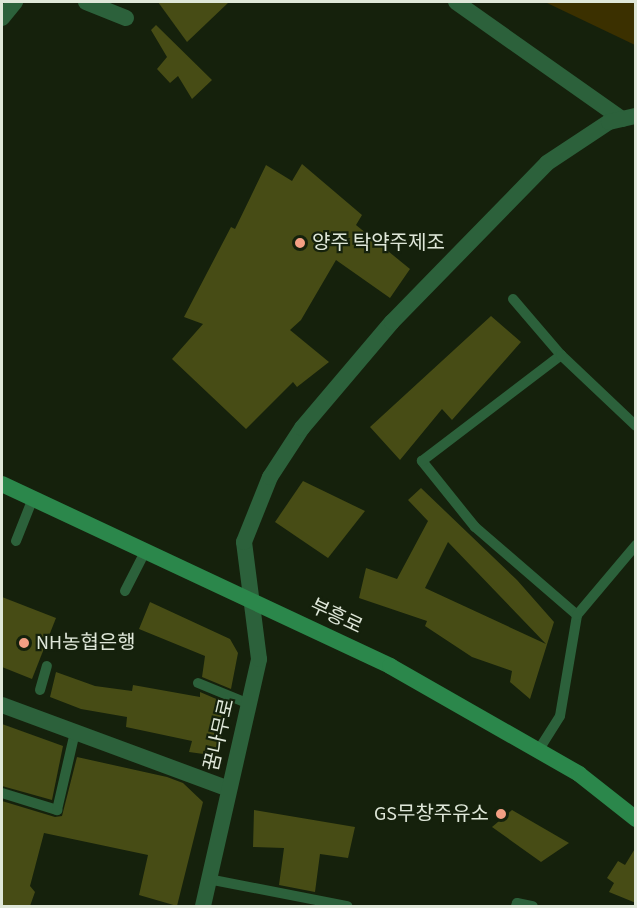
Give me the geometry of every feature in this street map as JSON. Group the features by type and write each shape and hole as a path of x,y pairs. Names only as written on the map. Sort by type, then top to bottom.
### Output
{"main road":[{"name":"부흥로","path":"2,484 390,666 579,774 636,819"}],"street":[{"path":"2,18 15,2"},
{"path":"86,2 126,18"},
{"path":"456,2 629,118"},
{"name":"꿈나무로","path":"203,906 259,659 249,600 244,542 270,477 302,428 392,322 547,163 568,146 609,122 629,118"},
{"path":"2,705 229,789"}],"lane":[{"path":"513,299 561,355 636,426"},
{"path":"561,355 422,461 475,527 577,615"},
{"path":"16,541 33,498"},
{"path":"538,751 560,716 577,615 636,545"},
{"path":"125,591 146,550"},
{"path":"40,690 47,666"},
{"path":"198,683 249,704"},
{"path":"2,793 57,810 75,732"},
{"path":"208,879 347,906"},
{"path":"516,906 517,903 533,906"}],"shaded area":[{"path":"545,2 635,2 635,45"}],"building":[{"path":"158,2 229,2 187,42"},
{"path":"156,25 212,80 192,99 178,76 170,83 157,69 167,57 151,30"},
{"path":"302,164 362,215 356,225 410,269 390,298 336,260 301,320 290,330 329,362 297,387 293,382 246,429 172,359 203,324 184,317 231,227 235,229 266,165 292,181"},
{"path":"491,316 521,342 452,420 442,409 400,460 370,427"},
{"path":"303,481 365,511 328,558 275,522"},
{"path":"421,488 517,580 554,622 530,699 510,682 512,671 472,657 425,626 427,621 359,598 366,568 397,579 428,521 408,500","holes":["448,542 546,644 425,588"]},
{"name":"NH농협은행","path":"2,597 56,618 32,679 2,667"},
{"path":"150,602 230,639 238,653 231,689 202,677 205,656 139,629"},
{"path":"56,672 95,686 132,691 133,685 200,697 200,692 228,704 218,756 189,752 192,741 126,727 127,717 81,709 50,697"},
{"path":"2,724 63,746 52,800 2,786"},
{"path":"77,757 167,777 183,783 203,802 177,906 139,895 148,855 44,833 30,886 35,892 30,906 2,906 2,801 55,817 62,816"},
{"path":"254,810 355,827 348,858 320,854 315,892 279,885 284,848 253,847"},
{"path":"512,810 569,843 541,862 492,827"},
{"path":"636,847 636,903 609,892 614,883 607,878 618,861 625,865"}],"place":[{"name":"양주 탁약주제조","path":"300,243"},
{"name":"NH농협은행","path":"24,643"},
{"name":"GS무창주유소","path":"501,814"}]}
